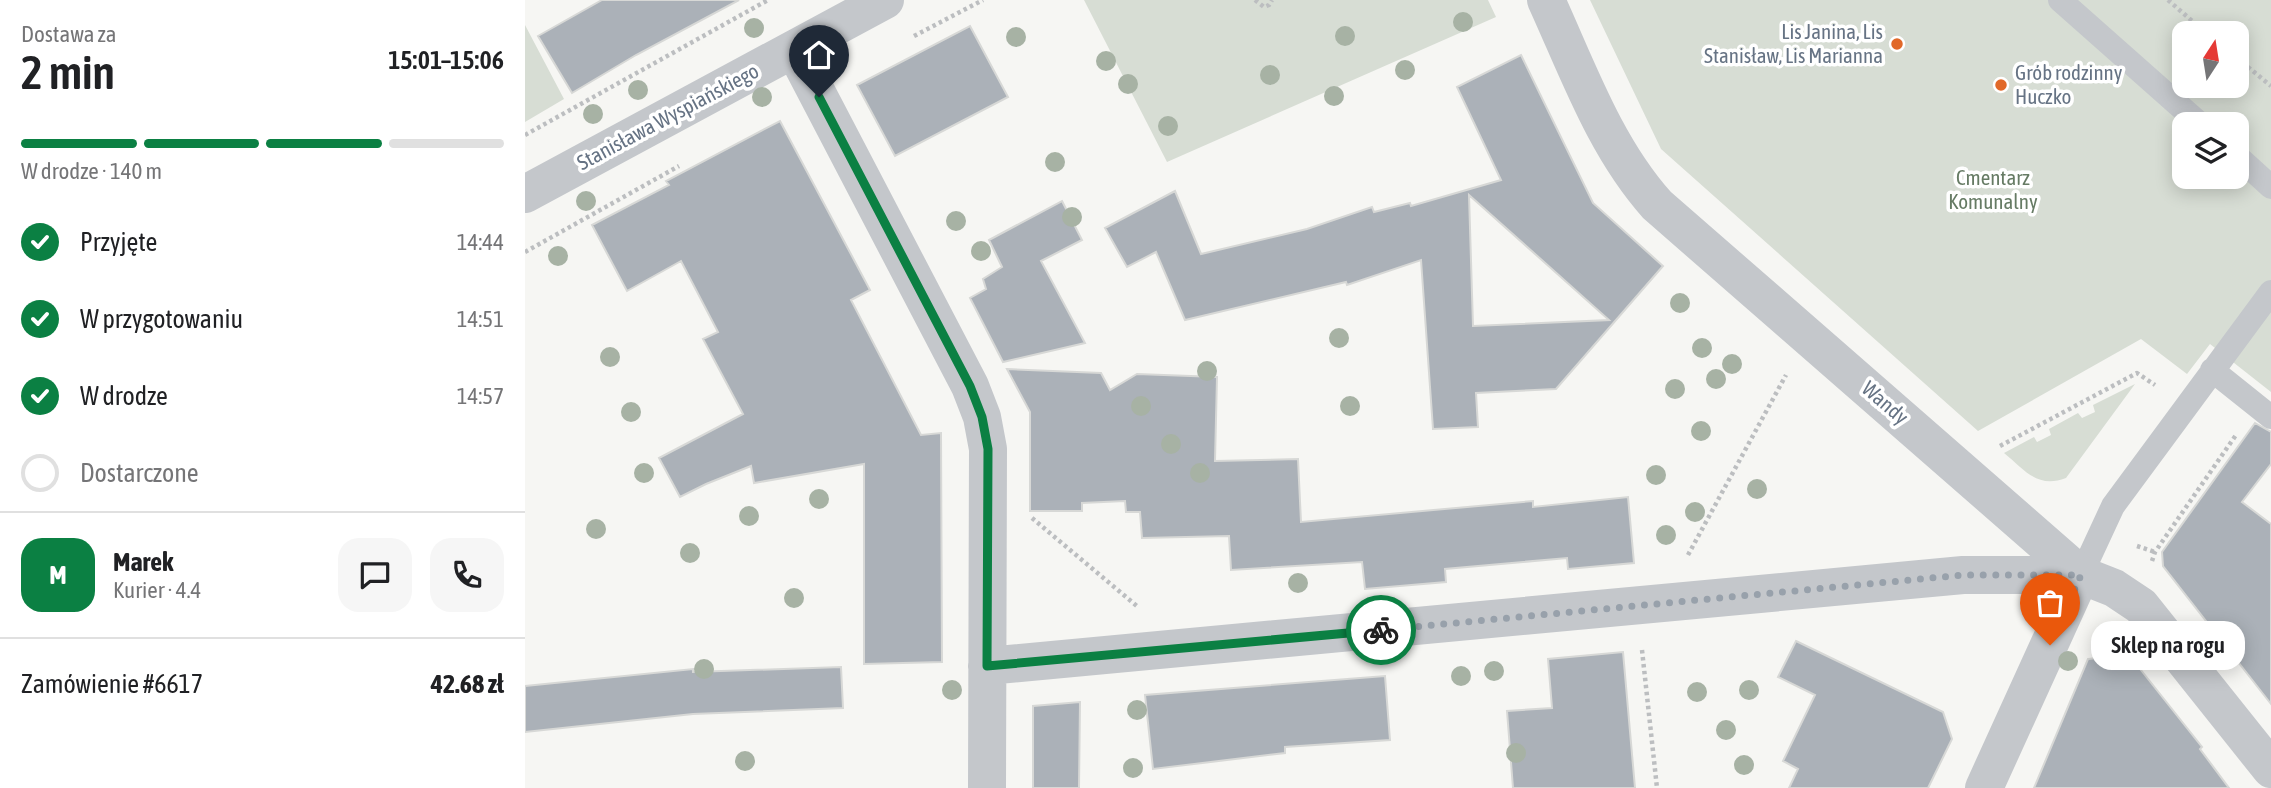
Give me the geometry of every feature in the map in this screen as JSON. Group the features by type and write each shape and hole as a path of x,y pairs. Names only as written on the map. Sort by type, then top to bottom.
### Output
{"street":[{"name":"Stanisława Wyspiańskiego","path":"525,194 885,0"},
{"name":"Wandy","path":"1546,0 1618,154 1636,181 1657,205 2081,575 2114,588 2141,606 2271,769"},
{"path":"794,48 970,386 982,417 988,449 987,788"},
{"path":"987,666 1963,575 2081,575 1984,788"}],"lane":[{"path":"2060,0 2186,112"},
{"path":"2249,167 2271,187"},
{"path":"2081,575 2113,506 2271,292"},
{"path":"2212,370 2264,411"}],"path":[{"path":"525,135 768,0"},
{"path":"902,43 983,0"},
{"path":"1255,0 1264,7 1272,0"},
{"path":"2168,0 2192,21"},
{"path":"2249,68 2271,86"},
{"path":"525,252 682,164"},
{"path":"1686,557 1790,368"},
{"path":"1990,451 2137,373 2186,405"},
{"path":"2157,570 2152,563 2155,552 2264,411"},
{"path":"1023,511 1140,608"},
{"path":"1641,642 1657,788"}],"green space":[{"path":"1084,0 1488,0 1496,17 1167,162"},
{"name":"Cmentarz Komunalny","path":"1590,0 2271,0 2271,392 2210,344 2187,374 2141,339 1978,431 1661,149"},
{"path":"525,25 564,99 525,122"},
{"path":"2135,384 2066,478 2056,481 2039,479 2004,453 2034,437 2037,442 2051,435 2049,429 2078,413 2082,418 2095,412 2093,405"}],"building":[{"path":"602,0 739,0 572,93 538,36"},
{"path":"970,26 1008,97 895,156 857,85"},
{"path":"1521,55 1593,203 1663,266 1556,389 1476,393 1478,427 1433,429 1421,260 1347,285 1346,282 1185,320 1156,252 1127,267 1105,228 1175,191 1201,254 1307,229 1372,207 1374,212 1410,203 1411,206 1501,180 1457,87","holes":["1469,195 1609,320 1473,326"]},
{"path":"780,121 870,290 851,300 921,435 941,433 942,662 864,664 864,464 754,483 751,466 680,497 659,458 743,414 703,339 718,332 681,261 627,291 592,225 669,185 666,181"},
{"path":"1062,201 1082,240 1041,261 1085,343 1003,362 970,298 986,289 983,279 1002,267 989,240"},
{"path":"1007,369 1101,373 1110,390 1137,374 1217,377 1215,461 1298,459 1301,522 1533,501 1533,507 1628,497 1634,563 1568,569 1567,558 1445,569 1446,582 1365,589 1362,562 1231,570 1229,536 1142,538 1140,512 1126,512 1125,501 1082,503 1082,511 1030,511 1030,412"},
{"path":"2255,423 2271,432 2271,464 2242,502 2271,524 2271,704 2163,566 2162,552"},
{"path":"1796,641 1943,712 1952,739 1928,788 1789,788 1798,769 1783,761 1815,695 1778,677"},
{"path":"1623,652 1635,788 1513,788 1507,711 1552,708 1548,659"},
{"path":"2129,655 2202,747 2200,749 2229,788 2034,788 2088,659"},
{"path":"841,667 843,708 693,714 525,732 525,686 693,669 693,672"},
{"path":"1385,676 1390,740 1285,747 1285,753 1153,769 1145,695"},
{"path":"1080,702 1079,788 1033,788 1033,706"}],"way so far":[{"path":"1381,630 1963,575 2081,575 2050,645"}],"place":[{"name":"Lis Janina, Lis Stanisław, Lis Marianna","path":"1897,44"},
{"name":"Grób rodzinny Huczko","path":"2001,85"},
{"name":"Sklep na rogu","path":"2050,645"}],"route":[{"path":"819,97 970,386 982,417 988,449 987,666 1381,630"}]}
